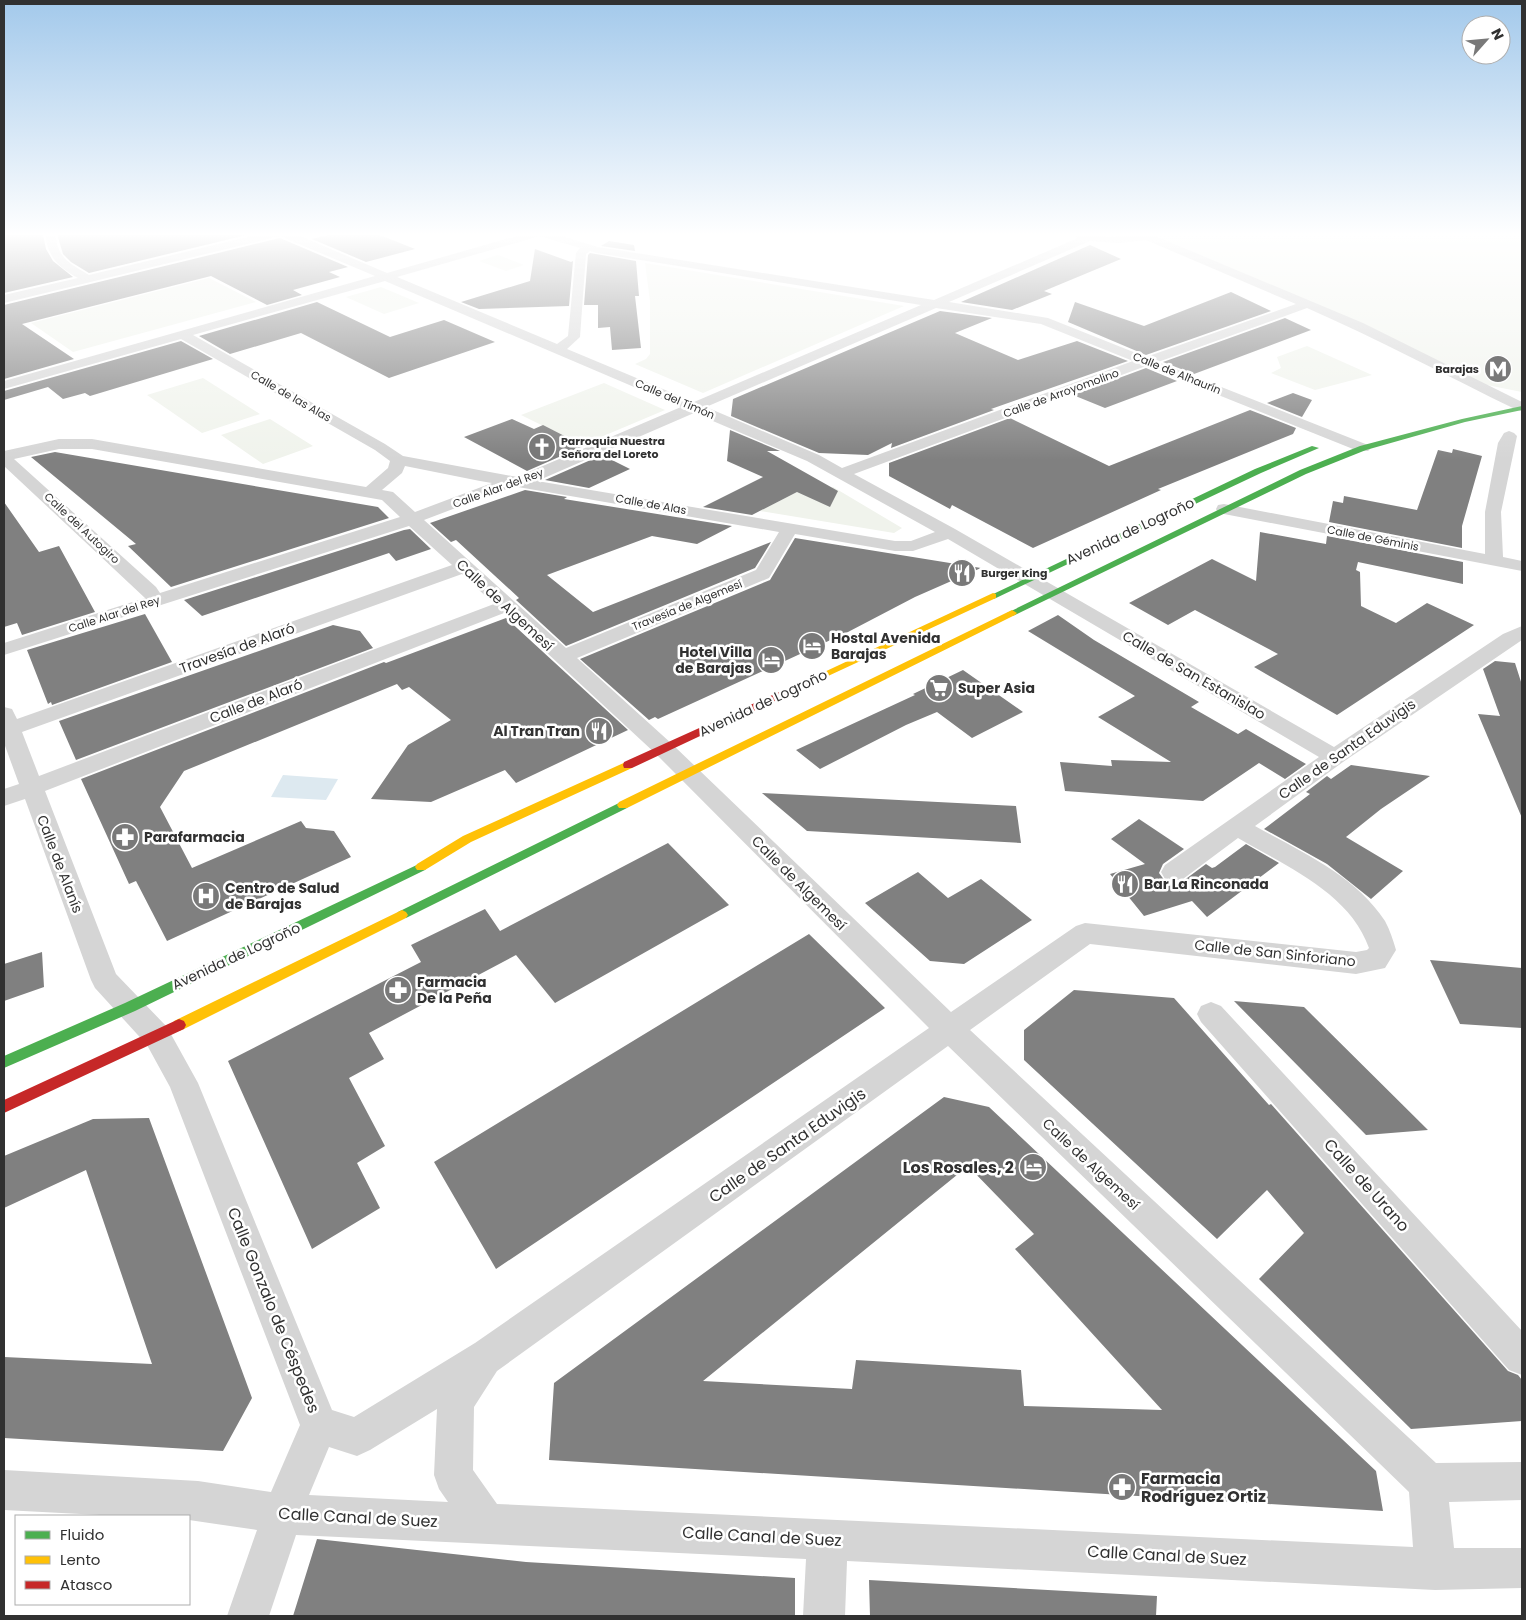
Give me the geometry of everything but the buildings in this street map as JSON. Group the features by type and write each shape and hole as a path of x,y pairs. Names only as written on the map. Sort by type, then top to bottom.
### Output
{"main road":[{"path":"1484,400 1501,396"},
{"name":"Avenida de Logroño","path":"4,1107 157,1036 686,773 1224,509 1304,472 1363,448 1492,414"},
{"name":"Avenida de Logroño","path":"4,1062 130,1007 406,875 467,839 1029,580 1258,471 1339,438 1357,433"}],"street":[{"path":"4,385 276,309"},
{"name":"Calle del Timón","path":"462,309 813,458 949,533 1052,593"},
{"path":"558,349 574,337 576,309"},
{"name":"Calle Alar del Rey","path":"4,649 413,519 499,486 520,482 921,309"},
{"name":"Calle de Alhaurín","path":"962,309 1044,321 1363,448"},
{"name":"Calle de Arroyomolino","path":"842,473 1291,309"},
{"path":"1320,309 1360,326 1501,396 1520,403"},
{"name":"Calle de las Alas","path":"183,335 380,447 398,460"},
{"path":"1492,414 1496,408 1520,403"},
{"path":"1494,562 1493,512 1509,436"},
{"name":"Calle de Algemesí","path":"4,457 59,444 92,444 387,496 664,749 686,773 949,1030 1428,1483"},
{"name":"Calle del Autogiro","path":"4,457 16,466 149,591 156,601"},
{"path":"369,493 396,470 398,460"},
{"name":"Calle de Alas","path":"398,460 895,546 913,546 949,533"},
{"name":"Calle de Géminis","path":"1224,509 1522,566"},
{"name":"Travesía de Algemesí","path":"562,656 763,574 790,528"},
{"name":"Travesía de Alaró","path":"7,722 464,567"},
{"name":"Calle de San Estanislao","path":"1052,593 1335,757"},
{"name":"Calle de Alaró","path":"4,798 508,605"},
{"name":"Calle de Santa Eduvigis","path":"1174,872 1335,757 1471,664 1522,632"},
{"name":"Calle de Alanís","path":"7,722 105,980 130,1007"},
{"name":"Calle de San Sinforiano","path":"1085,933 1356,963 1375,960 1383,950 1381,937 1371,920 1352,899 1331,882 1237,827"},
{"name":"Calle de Santa Eduvigis","path":"319,1425 357,1437 488,1356 1085,933"},
{"path":"130,1007 157,1036"},
{"name":"Calle de Urano","path":"1211,1014 1522,1357"},
{"name":"Calle Gonzalo de Céspedes","path":"157,1036 183,1083 319,1425 282,1514 261,1582 248,1616"},
{"name":"Calle de Santa Eduvigis","path":"486,1523 453,1475 456,1401 488,1356"},
{"path":"1435,1568 1428,1483 1522,1481"},
{"name":"Calle Canal de Suez","path":"4,1490 198,1501 282,1514 1435,1568 1522,1568"},
{"path":"824,1616 828,1539"}],"shaded area":[{"path":"88,309 232,309 73,352 31,323"},
{"path":"372,309 401,309 384,314"},
{"path":"650,309 898,309 703,393 635,364 646,359 650,354"},
{"path":"1319,309 1522,309 1522,392 1472,382"},
{"path":"1307,346 1372,375 1315,390 1271,373 1281,368 1277,357"},
{"path":"203,378 260,414 202,433 147,395"},
{"path":"604,383 665,410 582,445 521,415"},
{"path":"270,419 313,446 263,464 221,435"},
{"path":"833,487 902,528 894,533 760,511 801,490 814,497"},
{"path":"283,775 338,779 326,800 271,797"}],"traffic: fast":[{"path":"1012,613 1303,472 1363,448 1464,420 1522,408"},
{"path":"993,596 1258,471 1315,448"},
{"path":"402,915 623,805"},
{"path":"4,1062 130,1007 421,867"}],"traffic: slow":[{"path":"810,681 993,596"},
{"path":"623,805 1012,613"},
{"path":"421,867 467,839 628,765"},
{"path":"179,1025 402,915"}],"traffic: jam":[{"path":"628,765 810,681"},
{"path":"4,1107 179,1025"}],"place":[{"name":"Barajas","path":"1498,369"},
{"name":"Parroquia Nuestra Señora del Loreto","path":"542,447"},
{"name":"Burger King","path":"962,573"},
{"name":"Hostal Avenida Barajas","path":"812,646"},
{"name":"Hotel Villa de Barajas","path":"771,660"},
{"name":"Super Asia","path":"939,688"},
{"name":"Al Tran Tran","path":"599,731"},
{"name":"Parafarmacia","path":"125,837"},
{"name":"Bar La Rinconada","path":"1125,884"},
{"name":"Centro de Salud de Barajas","path":"206,896"},
{"name":"Farmacia De la Peña","path":"398,990"},
{"name":"Los Rosales, 2","path":"1033,1167"},
{"name":"Farmacia Rodríguez Ortiz","path":"1122,1487"}]}
